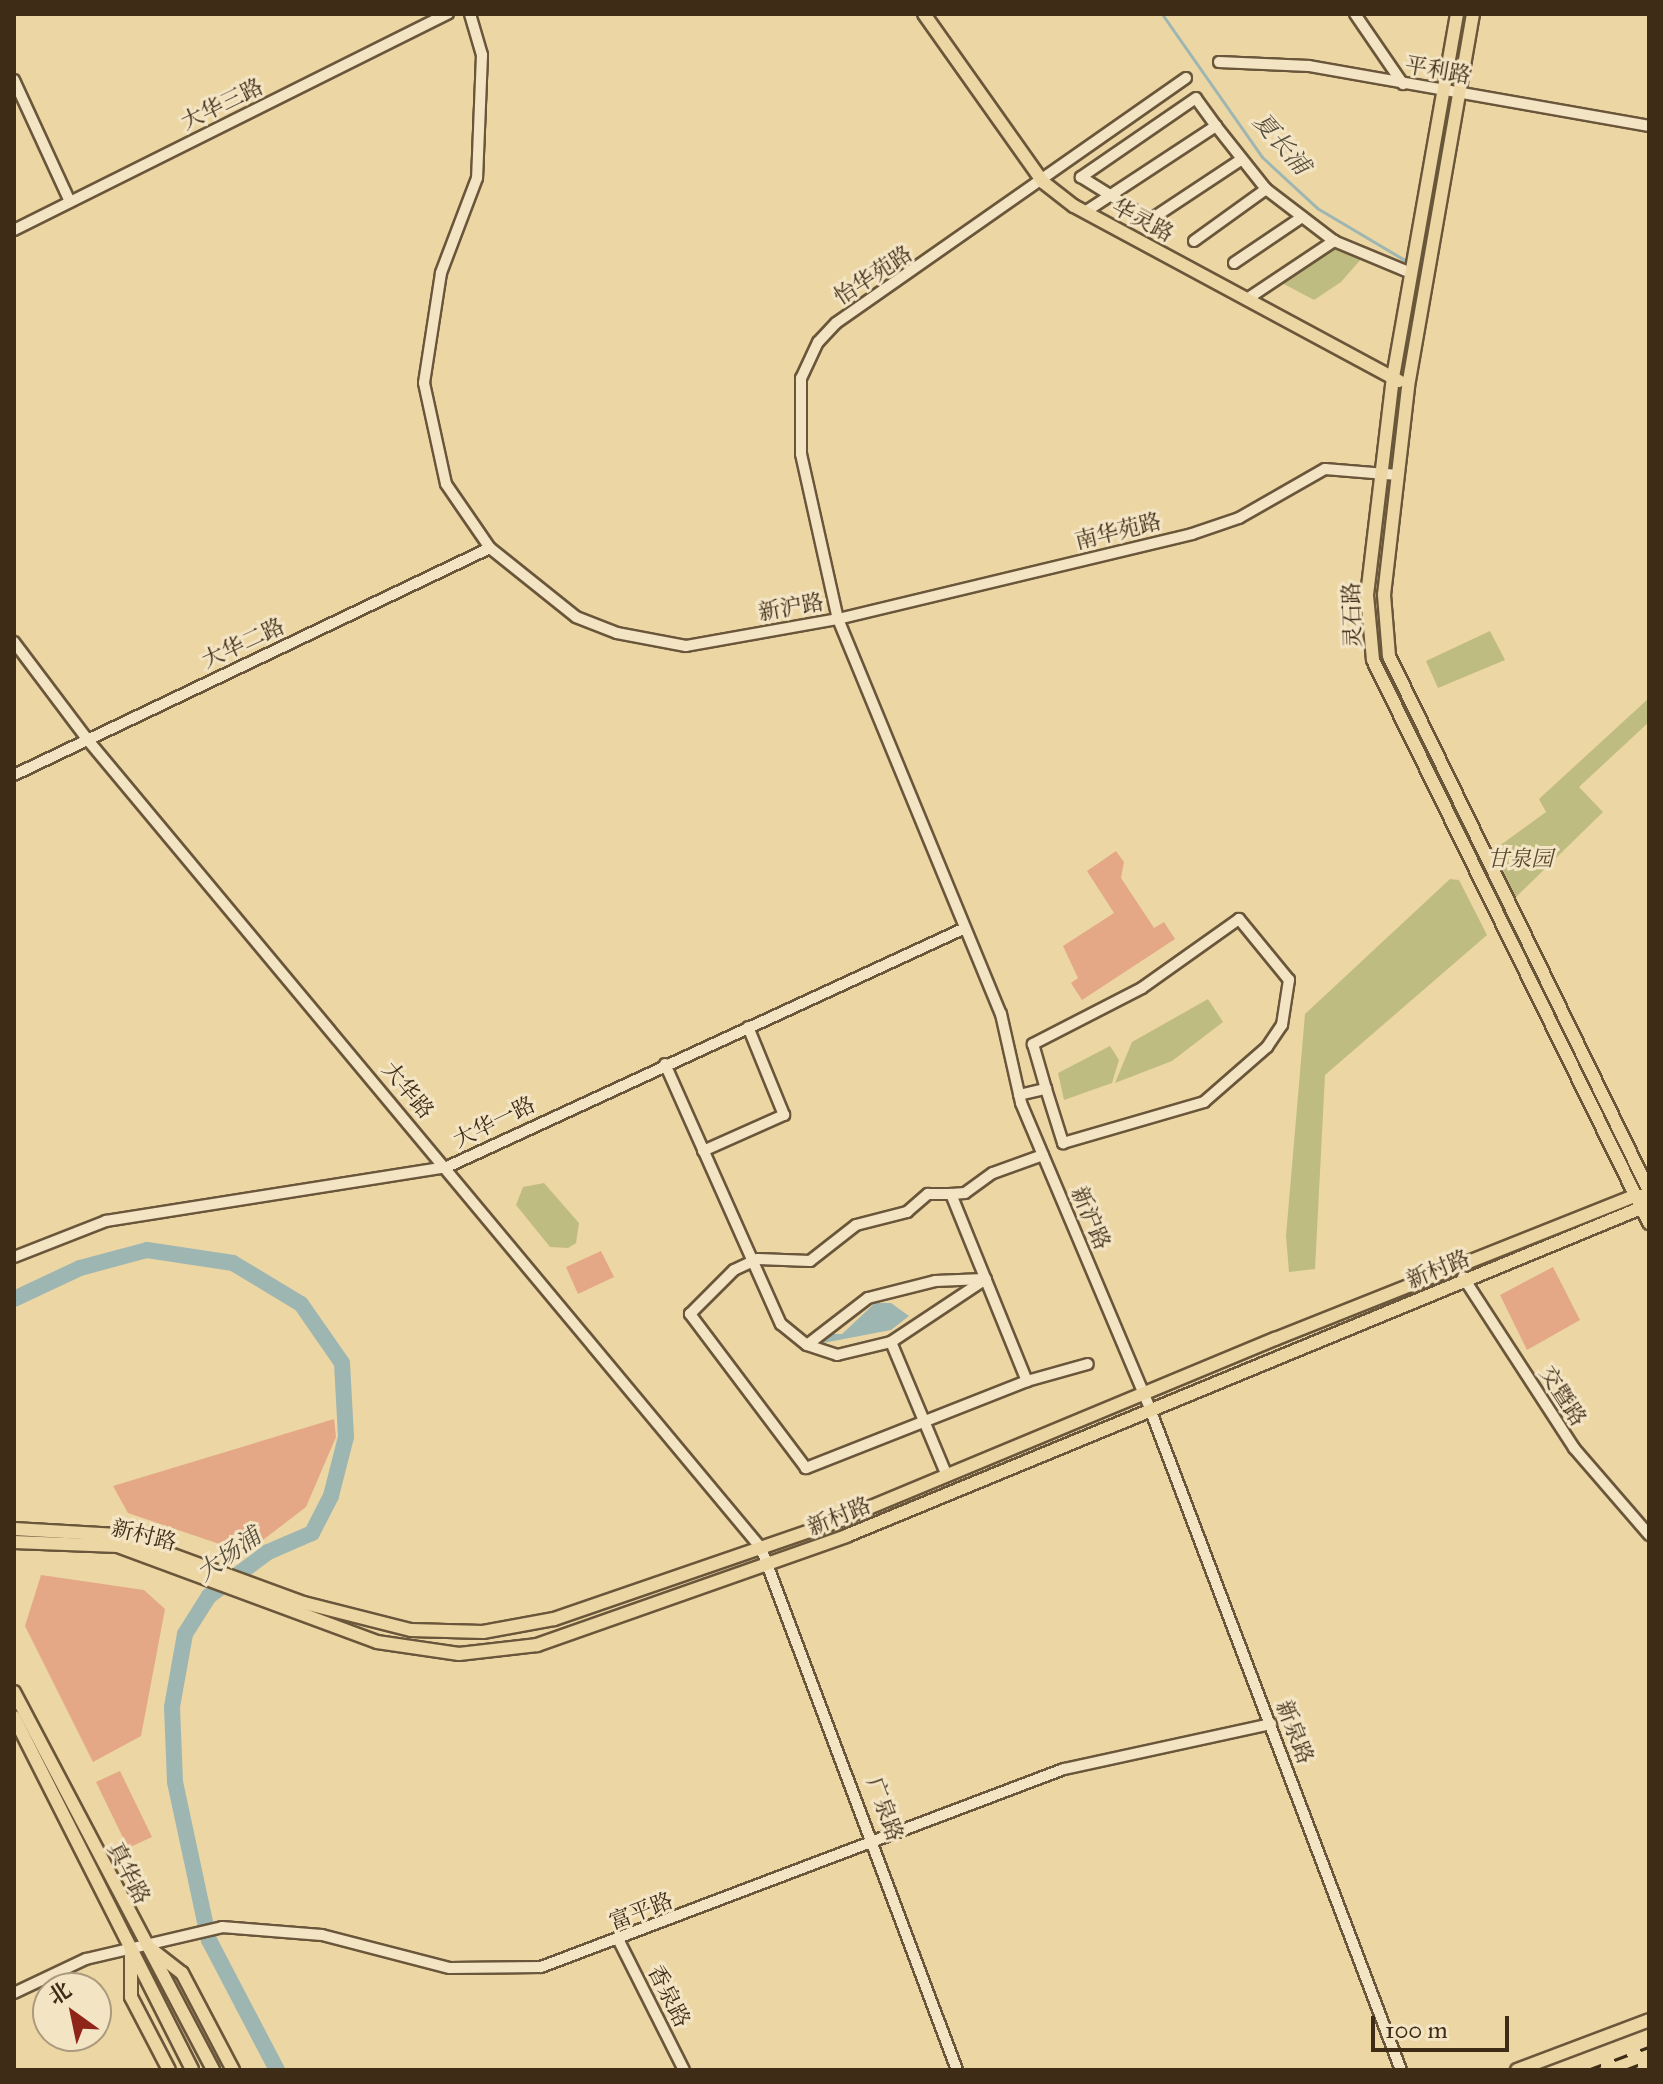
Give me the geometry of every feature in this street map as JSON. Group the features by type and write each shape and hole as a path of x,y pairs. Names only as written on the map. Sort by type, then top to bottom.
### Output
{"main road":[{"name":"华灵路","path":"924,14 1043,182 1085,212 1393,377 1408,388"},
{"name":"灵石路","path":"1457,14 1393,377 1367,595 1373,660 1645,1198"},
{"name":"灵石路","path":"1473,14 1408,388 1384,595 1389,656 1645,1198"},
{"path":"1645,1198 1649,1223"},
{"name":"新村路","path":"14,1529 118,1535 265,1593 377,1642 459,1654 537,1645 770,1564 1150,1409 1645,1198"},
{"name":"新村路","path":"265,1593 411,1630 483,1632 581,1612 761,1548 1144,1395 1461,1274"},
{"name":"新村路","path":"14,1542 118,1546 201,1568"},
{"name":"真华路","path":"14,1692 136,1944 192,2070"},
{"name":"真华路","path":"14,1717 136,1944 213,2070"},
{"path":"169,2070 131,1997 136,1944 182,1973 233,2070"},
{"path":"1517,2070 1649,2020"}],"street":[{"name":"大华三路","path":"14,230 448,14"},
{"name":"新沪路","path":"470,14 482,68 477,178 441,273 424,383 446,484 490,548 538,593 617,633 686,646 838,619 963,929 1001,1014 1019,1095 1150,1409"},
{"path":"1355,14 1403,84"},
{"name":"平利路","path":"1219,62 1309,66 1459,95 1649,126"},
{"name":"怡华苑路","path":"838,619 801,454 801,378 818,342 836,323 1043,182 1186,78"},
{"path":"14,80 70,202"},
{"path":"1242,159 1150,220 1107,197 1081,177 1196,98 1266,189 1334,241 1411,273"},
{"path":"1085,212 1216,126"},
{"path":"1194,241 1266,189"},
{"path":"1234,263 1302,217"},
{"path":"1247,299 1334,241"},
{"name":"南华苑路","path":"838,619 1192,534 1239,518 1325,469 1398,475"},
{"name":"大华二路","path":"14,775 490,548"},
{"name":"大华路","path":"14,642 87,739 447,1167 761,1548 770,1564"},
{"path":"1239,919 1289,980 1282,1025 1267,1047 1204,1102 1063,1143 1046,1089 1033,1044 1142,988 1239,919"},
{"name":"大华一路","path":"14,1257 106,1221 447,1167 963,929"},
{"path":"703,1151 784,1115 748,1027"},
{"path":"665,1064 781,1324 807,1345 837,1355 891,1342 986,1279"},
{"path":"1019,1095 1046,1089"},
{"path":"1043,1155 993,1173 965,1193 928,1194 907,1212 856,1225 810,1261 751,1262 708,1291 690,1314 806,1468 1027,1381 1088,1364"},
{"path":"951,1194 1027,1381"},
{"name":"交暨路","path":"1461,1274 1574,1448 1649,1535"},
{"path":"807,1345 868,1298 935,1281 986,1279"},
{"path":"891,1342 947,1476"},
{"name":"新泉路","path":"1150,1409 1401,2070"},
{"name":"广泉路","path":"770,1564 875,1841 957,2070"},
{"name":"富平路","path":"14,1993 136,1944 185,1931 222,1927 322,1935 450,1968 499,1972 541,1967 619,1941 1064,1769 1271,1724"},
{"name":"香泉路","path":"619,1941 684,2070"}],"green space":[{"path":"1335,247 1362,258 1341,282 1314,300 1282,283"},
{"path":"1490,631 1505,660 1438,688 1426,661"},
{"name":"甘泉园","path":"1649,698 1649,722 1579,787 1603,812 1514,899 1491,852 1546,812 1539,799"},
{"path":"1450,879 1459,880 1487,935 1325,1075 1315,1269 1289,1272 1286,1236 1305,1014"},
{"path":"1208,999 1223,1022 1172,1061 1115,1083 1132,1042"},
{"path":"1110,1046 1119,1060 1112,1083 1064,1100 1058,1073"},
{"path":"544,1183 579,1223 576,1243 568,1248 550,1247 516,1205 523,1187"}],"water":[{"path":"875,1303 891,1303 909,1316 891,1330 823,1343 827,1334 842,1334"}],"building":[{"path":"1116,851 1124,862 1121,878 1154,928 1164,922 1175,939 1082,1000 1071,983 1078,978 1063,946 1114,913 1087,871"},
{"path":"601,1251 614,1277 578,1294 566,1267"},
{"path":"1553,1267 1580,1320 1527,1350 1500,1295"},
{"path":"334,1419 336,1437 306,1507 246,1553 128,1513 113,1486"},
{"path":"41,1575 144,1590 165,1609 141,1736 93,1762 25,1626"},
{"path":"120,1771 152,1837 128,1848 96,1782"}],"waterway":[{"name":"夏长浦","path":"1162,14 1262,157 1317,208 1408,262"},
{"name":"大场浦","path":"14,1299 80,1268 147,1250 233,1263 301,1304 342,1363 346,1437 331,1496 312,1533 268,1552 209,1596 185,1634 172,1707 175,1782 209,1940 277,2070"}],"railway":[{"path":"1588,2070 1649,2047"},
{"path":"1625,2070 1649,2061"}]}
